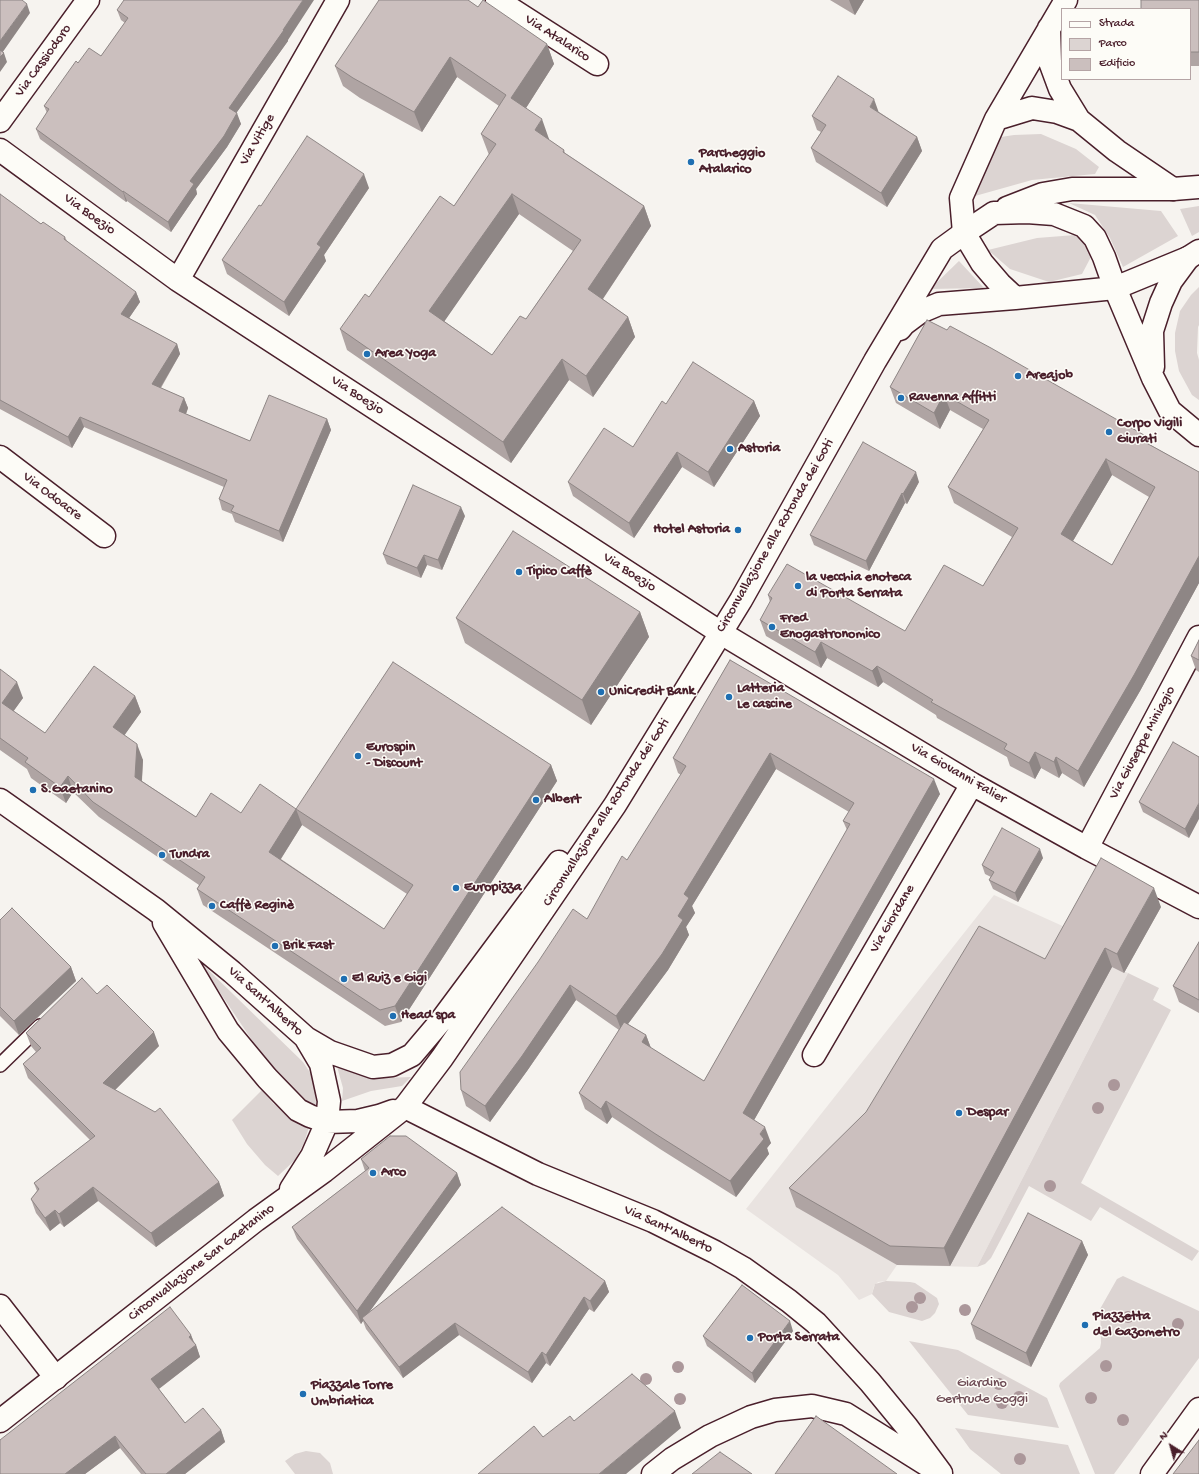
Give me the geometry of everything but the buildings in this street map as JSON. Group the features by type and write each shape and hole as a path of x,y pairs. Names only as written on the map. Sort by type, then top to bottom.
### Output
{"street":[{"name":"Via Cassiodoro","path":"0,121 88,0"},
{"name":"Via Vitige","path":"178,280 338,0"},
{"name":"Via Atalarico","path":"497,0 597,64"},
{"path":"1015,298 1000,284 982,263 964,233 961,198 996,119 1061,8"},
{"path":"1049,28 1050,62 1060,89 1079,120"},
{"path":"996,119 1032,108 1057,112 1079,120 1117,151 1173,189"},
{"name":"Via Boezio","path":"0,150 178,280 721,633"},
{"name":"Circonvallazione alla Rotonda dei Goti","path":"405,1107 442,1058 616,805 721,633 875,361 942,249 994,213 1043,194 1072,189 1173,189 1199,187"},
{"path":"994,213 1027,212 1054,214 1084,226 1095,238 1104,257 1115,288 1153,378 1170,411 1199,435"},
{"path":"1153,378 1152,331 1161,303 1171,281 1193,254"},
{"name":"Circonvallazione alla Rotonda dei Goti","path":"875,361 904,324 920,312 939,304 1115,288 1193,254"},
{"name":"Via Odoacre","path":"0,457 104,536"},
{"name":"Via Giovanni Falier","path":"721,633 972,784 1087,848 1199,907"},
{"name":"Via Giuseppe Miniagio","path":"1087,848 1199,638"},
{"name":"Via Giordane","path":"814,1055 972,784"},
{"name":"Via Sant'Alberto","path":"0,800 156,910 232,972 305,1037 321,1064 330,1101 326,1122 312,1156 286,1197"},
{"path":"305,1037 330,1052 373,1067 392,1065 412,1055 440,1022 574,841 605,820"},
{"name":"Via Sant'Alberto","path":"156,910 228,1032 298,1110 326,1122 358,1121 379,1116 405,1107 538,1174 652,1221 715,1252 743,1268 789,1300 816,1323 870,1382 907,1427 941,1474"},
{"name":"Circonvallazione San Gaetanino","path":"0,1421 286,1197 324,1171 405,1107"},
{"path":"0,1306 56,1378"},
{"path":"653,1474 672,1459 710,1436 751,1417 775,1410 812,1406 846,1414 877,1432 941,1474"},
{"path":"1152,1474 1199,1409"}],"lane":[{"path":"0,1066 48,1018"}],"shaded area":[{"path":"994,895 1067,928 1070,948 1128,973 977,1267 897,1265 886,1281 878,1282 874,1286 872,1294 859,1300 838,1275 746,1209"}],"green space":[{"path":"1041,134 1076,149 1099,167 1095,174 1032,180 975,196 985,158 1001,137"},
{"path":"1069,203 1161,211 1178,236 1123,267 1110,238 1095,215"},
{"path":"1199,206 1199,232 1192,236 1180,209"},
{"path":"1075,235 1093,253 1082,274 1049,282 1010,269 988,250 1037,238"},
{"path":"959,261 984,288 930,289"},
{"path":"1199,287 1197,353 1199,360 1199,400 1192,395 1179,371 1175,351 1175,333 1180,311 1191,295"},
{"path":"198,960 303,1062 311,1074 315,1087 316,1105 302,1099 270,1067"},
{"path":"1128,973 1159,988 1153,1000 1171,1010 1081,1183 1199,1251 1192,1261 1100,1207 1091,1221 1029,1186 991,1258 985,1264 977,1267"},
{"path":"336,1063 359,1073 382,1078 411,1077 402,1086 371,1091 342,1101 343,1088"},
{"path":"262,1090 274,1104 309,1127 304,1143 295,1160 278,1176 265,1165 247,1144 232,1120"},
{"path":"1123,1276 1199,1311 1199,1358 1114,1474 1095,1474 1059,1386 1060,1383 1100,1348 1100,1309 1117,1279"},
{"path":"886,1281 915,1283 937,1298 939,1304 935,1313 930,1318 922,1321 889,1312 872,1294 875,1284"},
{"name":"Giardino Gertrude Goggi","path":"909,1341 958,1350 1047,1398 1059,1428 968,1415"},
{"path":"955,1428 1068,1445 1080,1474 1001,1474 970,1449"},
{"path":"306,1451 320,1453 330,1463 333,1474 295,1474 285,1461 295,1454"}],"place":[{"name":"Parcheggio Atalarico","path":"691,162"},
{"name":"Area Yoga","path":"367,354"},
{"name":"Areajob","path":"1018,376"},
{"name":"Ravenna Affitti","path":"901,398"},
{"name":"Corpo Vigili Giurati","path":"1109,432"},
{"name":"Astoria","path":"730,449"},
{"name":"Hotel Astoria","path":"738,530"},
{"name":"Tipico Caffè","path":"519,572"},
{"name":"la vecchia enoteca di Porta Serrata","path":"798,586"},
{"name":"Fred Enogastronomico","path":"772,627"},
{"name":"UniCredit Bank","path":"601,692"},
{"name":"Latteria Le cascine","path":"729,697"},
{"name":"Eurospin - Discount","path":"358,756"},
{"name":"S.Gaetanino","path":"33,790"},
{"name":"Albert","path":"536,800"},
{"name":"Tundra","path":"162,855"},
{"name":"Europizza","path":"456,888"},
{"name":"Caffè Reginè","path":"212,906"},
{"name":"Brik Fast","path":"275,946"},
{"name":"El Ruiz e Gigi","path":"344,979"},
{"name":"Head spa","path":"393,1016"},
{"name":"Despar","path":"959,1113"},
{"name":"Arco","path":"373,1173"},
{"name":"Piazzetta del Gazometro","path":"1085,1325"},
{"name":"Porta Serrata","path":"750,1338"},
{"name":"Piazzale Torre Umbriatica","path":"303,1394"}]}
